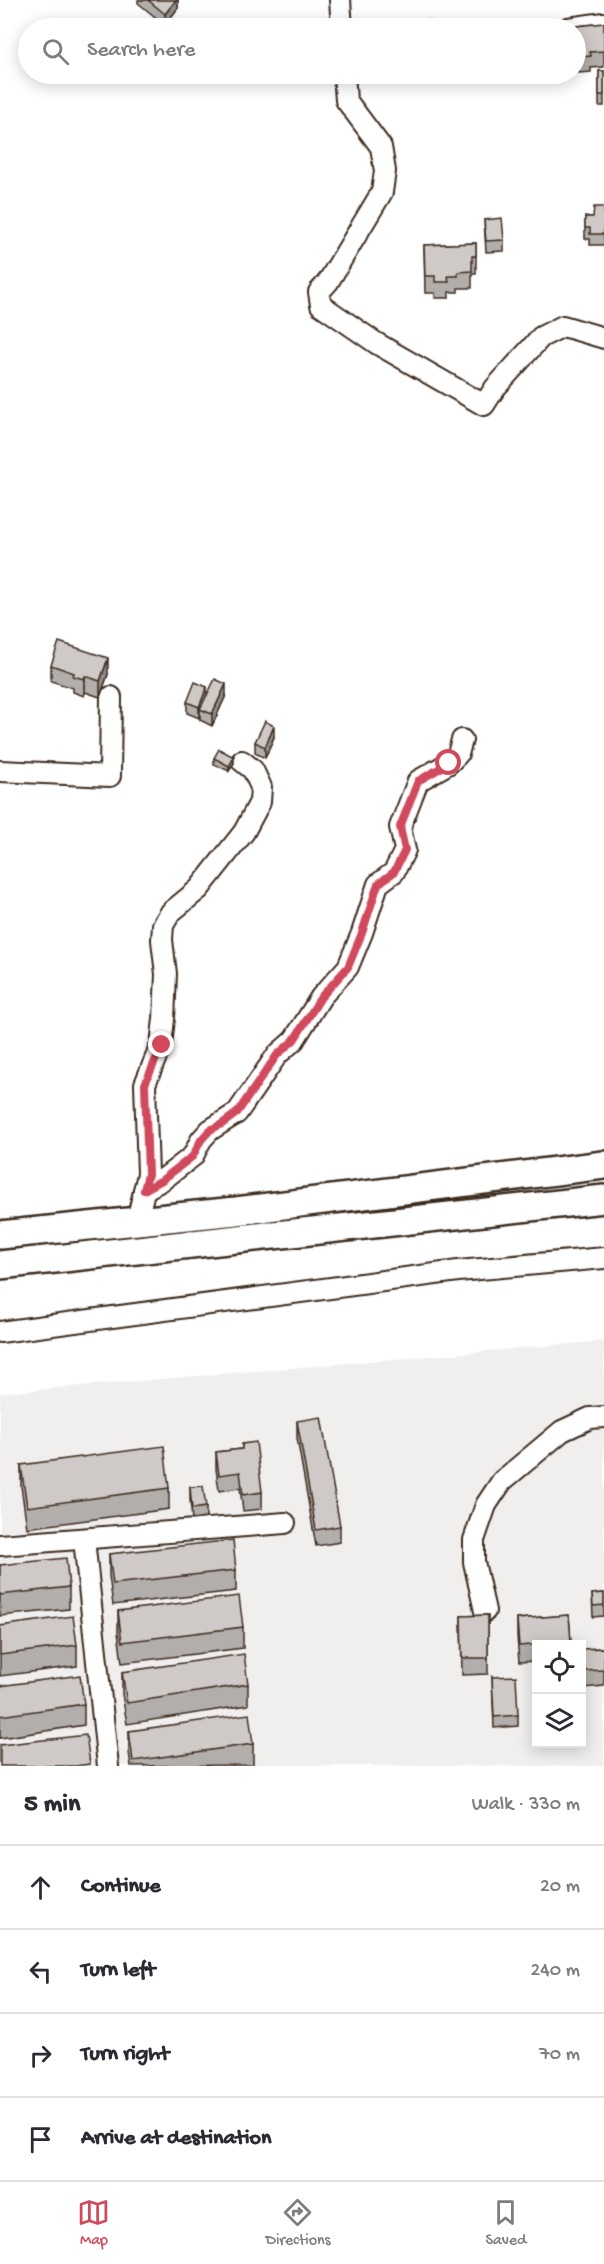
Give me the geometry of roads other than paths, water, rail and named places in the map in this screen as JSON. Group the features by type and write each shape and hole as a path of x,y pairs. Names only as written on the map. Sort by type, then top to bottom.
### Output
{"highway":[{"path":"0,1235 236,1211 604,1165"},
{"path":"0,1265 604,1199"}],"street":[{"path":"340,0 341,18"},
{"path":"586,26 604,23"},
{"path":"345,84 346,100 381,147 385,171 382,192 328,282 319,292 321,305 376,344 484,405 495,388 542,337 563,326 604,338"},
{"path":"0,771 110,776 111,697"},
{"path":"144,1190 162,1180 193,1156 201,1140 210,1130 237,1113 277,1055 294,1040 321,997 348,967 378,884 394,872 405,850 400,827 418,781 449,763 458,754 462,740"},
{"path":"137,1221 148,1174 145,1084 162,1045 166,974 162,940 163,925 171,912 199,889 244,832 260,802 261,787 253,770 242,761"},
{"path":"0,1332 458,1271 604,1258"},
{"path":"485,1611 474,1562 474,1539 486,1505 502,1481 555,1436 590,1418 604,1417"},
{"path":"0,1545 285,1523"},
{"path":"84,1539 108,1766"}]}
